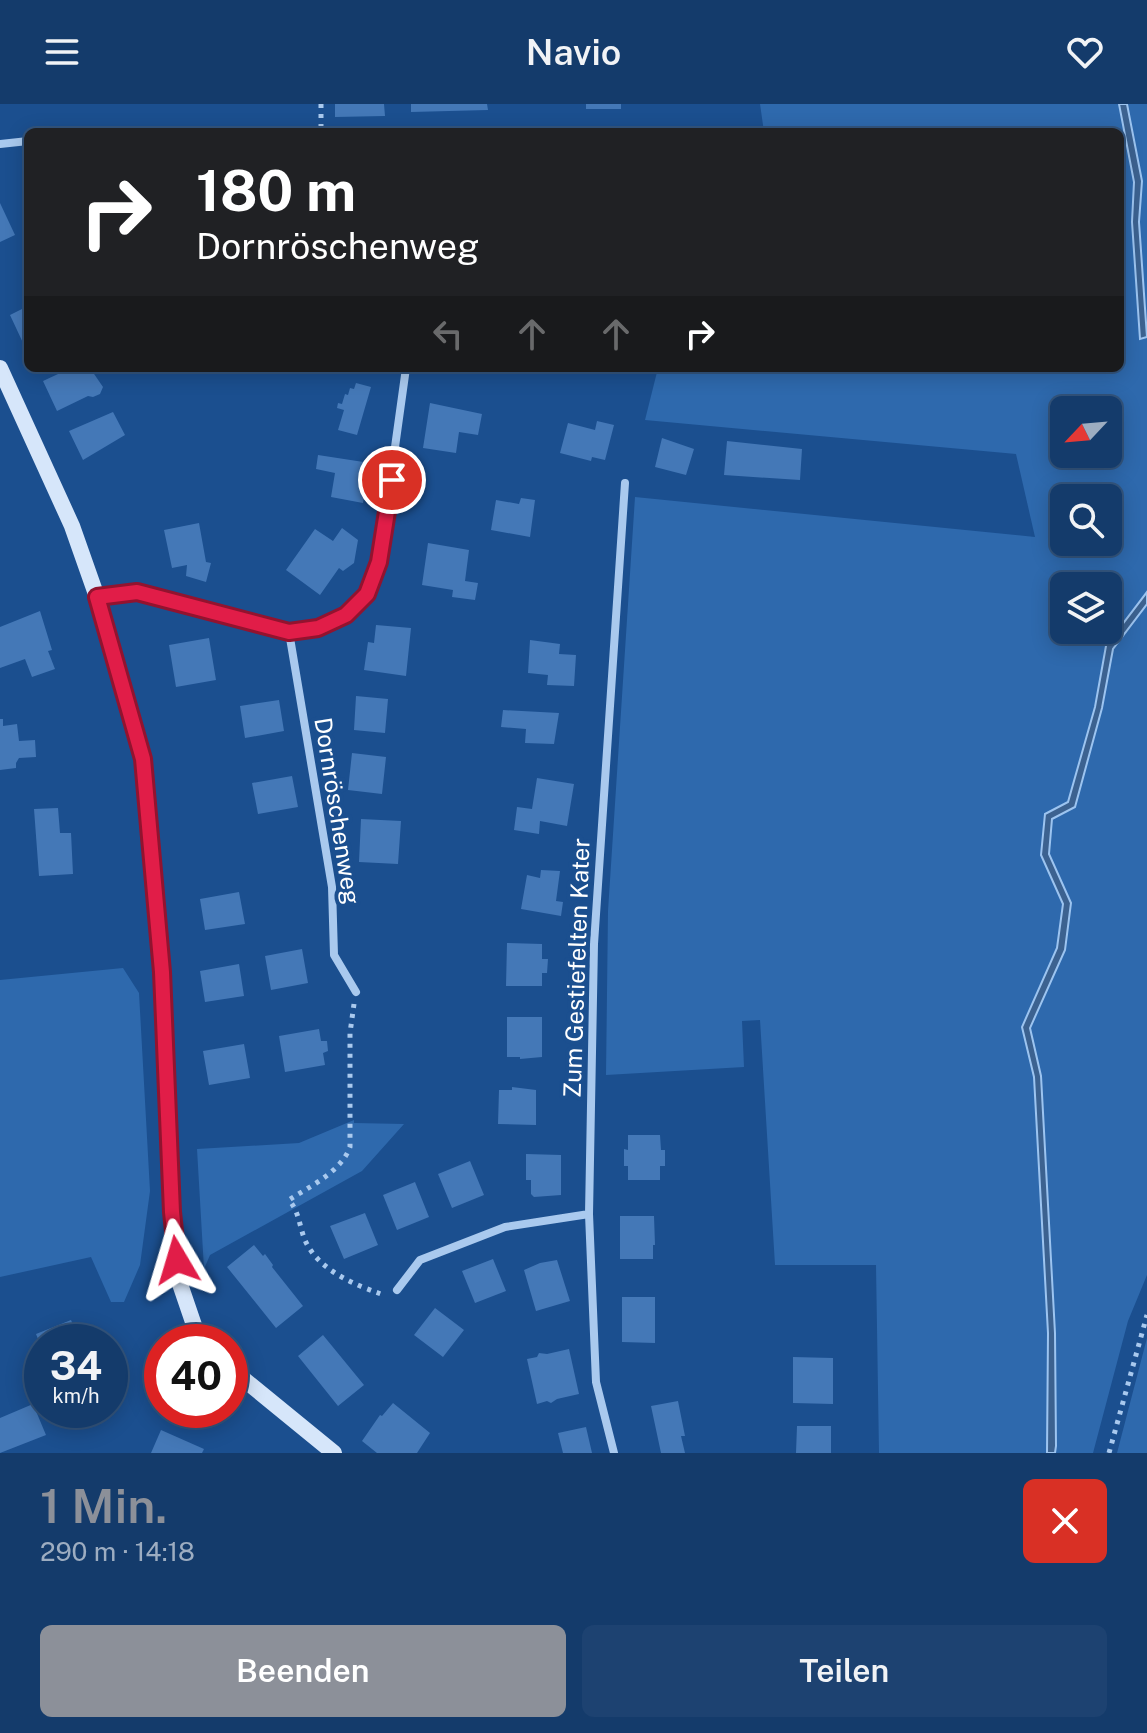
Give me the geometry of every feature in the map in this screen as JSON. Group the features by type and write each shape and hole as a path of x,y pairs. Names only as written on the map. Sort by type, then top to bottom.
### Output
{"street":[{"path":"0,144 24,141"},
{"path":"0,368 72,526 97,597 143,759 162,972 172,1212 180,1284 194,1324"},
{"path":"97,597 137,592 289,632 318,628 346,615 367,594 379,562 405,372"},
{"name":"Zum Gestiefelten Kater","path":"614,1453 596,1382 589,1214 594,944 625,483"},
{"name":"Dornröschenweg","path":"289,632 332,887 334,955 356,992"},
{"path":"397,1290 420,1260 434,1254 505,1227 589,1214"},
{"path":"248,1383 334,1453"}],"path":[{"path":"321,104 321,128"},
{"path":"356,992 350,1033 350,1147 346,1159 289,1200 295,1207 308,1247 325,1265 351,1284 381,1294 397,1290"},
{"path":"1109,1453 1147,1315"}],"shaded area":[{"path":"760,104 1119,104 1124,128 763,128"},
{"path":"1119,104 1127,104 1142,181 1139,222 1147,337 1140,339 1132,222 1134,182"},
{"path":"1127,104 1147,104 1147,328 1139,222 1141,181"},
{"path":"1124,130 1134,182 1132,222 1141,339 1147,337 1147,592 1122,625 1122,572 1050,572 1050,644 1108,644 1095,707 1068,802 1045,814 1041,855 1063,904 1057,948 1022,1027 1034,1077 1048,1333 1047,1453 879,1453 876,1265 775,1265 760,1020 742,1021 744,1067 606,1075 608,911 635,497 1035,537 1016,454 645,420 657,372 1124,372"},
{"path":"1147,592 1147,604 1122,637 1122,625"},
{"path":"1147,604 1147,1275 1128,1321 1093,1453 1055,1453 1055,1333 1041,1076 1030,1028 1065,950 1071,903 1049,854 1052,818 1075,807 1102,708 1113,649 1117,644 1122,644 1122,637"},
{"path":"1117,644 1113,649 1102,708 1075,807 1052,819 1049,854 1071,903 1065,950 1030,1028 1041,1076 1055,1333 1056,1446 1055,1453 1047,1453 1048,1333 1034,1077 1022,1027 1057,948 1063,904 1041,855 1045,814 1068,802 1095,707 1106,646"},
{"path":"123,968 139,993 150,1191 140,1265 124,1302 111,1302 91,1257 0,1277 0,980"},
{"path":"354,1120 354,1123 404,1124 362,1171 210,1255 204,1269 197,1149 299,1143"},
{"path":"1147,1338 1147,1453 1117,1453"}],"building":[{"path":"335,104 384,104 385,116 335,117"},
{"path":"411,104 487,104 488,110 411,112"},
{"path":"586,104 621,104 621,109 586,109"},
{"path":"0,203 15,235 0,242"},
{"path":"24,308 24,345 10,315"},
{"path":"62,372 93,372 103,387 100,394 88,396 57,411 43,381"},
{"path":"356,383 371,387 357,435 338,430 344,410 337,408"},
{"path":"430,403 482,414 478,435 459,432 456,453 423,448"},
{"path":"113,412 125,435 83,460 69,431"},
{"path":"597,421 614,425 605,460 592,457 591,461 560,453 568,423 595,430"},
{"path":"662,438 694,449 686,475 655,467"},
{"path":"727,441 802,449 800,480 724,475"},
{"path":"318,455 370,463 363,503 331,497 335,473 316,469"},
{"path":"521,498 535,500 530,537 491,530 496,500 519,504"},
{"path":"199,523 206,562 211,563 206,582 186,576 187,565 172,568 164,530"},
{"path":"342,528 358,540 354,563 343,571 339,568 320,595 286,570 315,529 333,541"},
{"path":"428,543 469,550 465,581 478,583 475,600 452,597 453,590 422,585"},
{"path":"40,611 55,669 32,677 25,659 0,668 0,627"},
{"path":"376,625 411,628 406,676 364,670 368,642 374,643"},
{"path":"209,638 216,680 176,687 169,645"},
{"path":"530,640 560,644 559,654 576,655 574,686 547,685 548,675 528,673"},
{"path":"356,696 388,699 385,733 354,730"},
{"path":"279,700 284,731 245,738 240,706"},
{"path":"503,710 559,713 554,744 525,743 526,729 501,727"},
{"path":"0,719 3,719 3,726 17,724 19,741 35,740 36,757 19,758 16,768 0,770"},
{"path":"352,753 386,757 382,794 348,790"},
{"path":"292,776 298,807 258,814 252,783"},
{"path":"537,778 574,784 567,826 540,821 539,834 514,830 517,807 532,809"},
{"path":"58,808 60,833 71,833 73,874 39,876 34,809"},
{"path":"361,819 401,821 398,864 359,862"},
{"path":"541,870 560,871 556,901 563,902 561,916 521,909 527,875 540,878"},
{"path":"239,892 245,924 205,930 200,899"},
{"path":"507,943 542,944 542,959 548,959 547,973 542,973 542,986 506,986"},
{"path":"302,949 308,983 271,990 265,956"},
{"path":"239,964 244,996 205,1002 200,971"},
{"path":"507,1017 542,1017 542,1057 507,1057"},
{"path":"319,1029 321,1041 327,1041 328,1051 323,1053 325,1065 285,1072 279,1036"},
{"path":"244,1044 250,1078 209,1085 203,1051"},
{"path":"512,1087 536,1090 536,1125 498,1124 499,1090 512,1090"},
{"path":"628,1135 660,1135 661,1150 665,1150 665,1166 660,1166 660,1180 628,1180 624,1149 628,1150"},
{"path":"526,1154 561,1155 561,1195 534,1197 531,1194 531,1180 526,1180"},
{"path":"470,1161 484,1195 452,1208 438,1174"},
{"path":"415,1182 429,1217 397,1230 383,1195"},
{"path":"365,1213 378,1245 344,1259 330,1226"},
{"path":"620,1216 654,1216 653,1259 620,1259"},
{"path":"254,1245 263,1256 265,1254 303,1306 276,1328 227,1267"},
{"path":"493,1259 506,1291 475,1303 462,1271"},
{"path":"557,1260 570,1301 536,1311 524,1270"},
{"path":"622,1297 655,1297 655,1343 622,1342"},
{"path":"435,1308 464,1330 443,1357 414,1335"},
{"path":"323,1335 364,1385 338,1406 298,1356"},
{"path":"569,1349 579,1394 537,1404 527,1359 537,1357 539,1353"},
{"path":"793,1357 833,1358 833,1404 793,1403"},
{"path":"678,1401 685,1453 661,1453 651,1406"},
{"path":"393,1403 430,1433 417,1453 377,1453 362,1441 380,1415"},
{"path":"24,1408 24,1428 43,1428 46,1435 0,1453 0,1418"},
{"path":"797,1426 831,1426 831,1453 796,1453"},
{"path":"586,1427 592,1453 563,1453 558,1433"},
{"path":"161,1430 204,1449 202,1453 151,1453"}],"route":[{"path":"177,1260 172,1212 162,972 143,759 97,597 137,592 289,632 318,628 346,615 367,594 379,562 392,480"}]}
